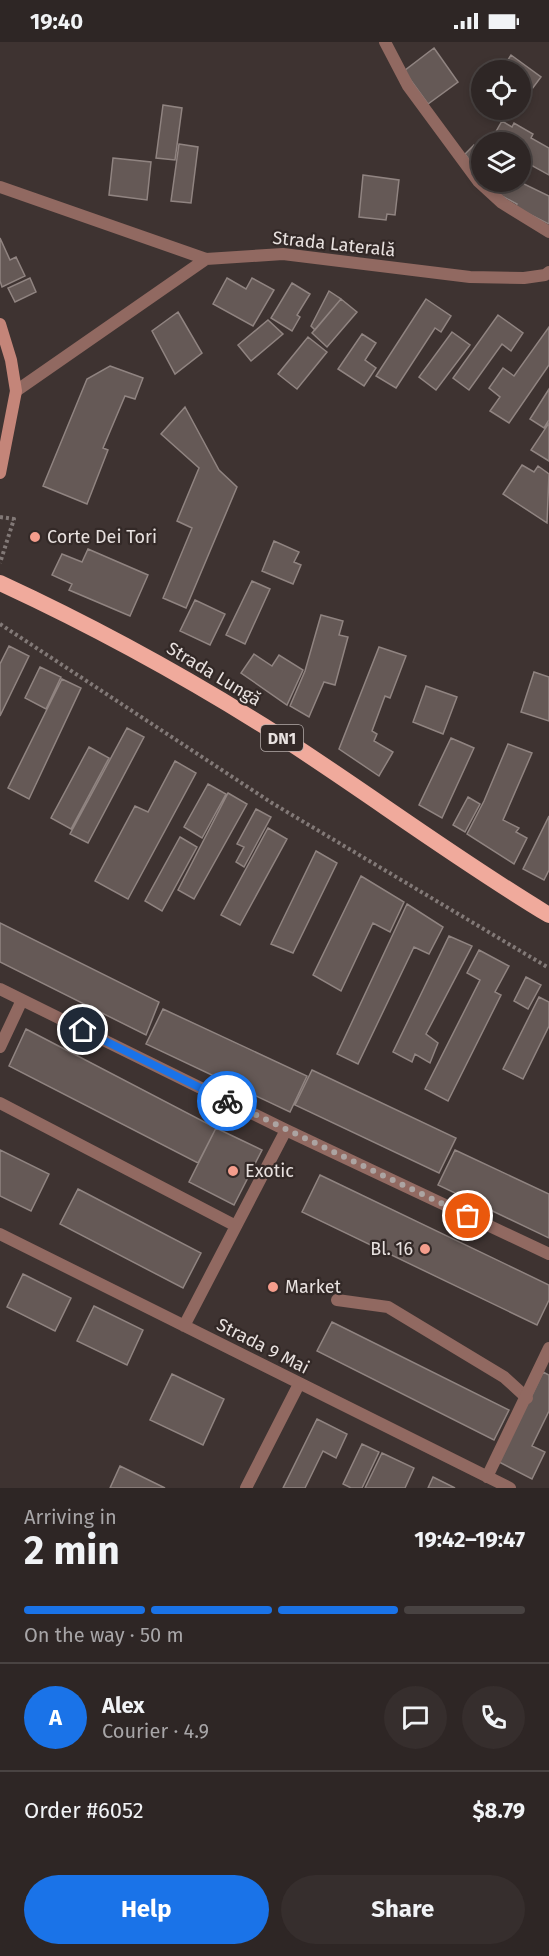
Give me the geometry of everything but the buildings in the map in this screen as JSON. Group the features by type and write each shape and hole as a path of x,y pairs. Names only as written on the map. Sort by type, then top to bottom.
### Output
{"highway":[{"name":"Strada Lungă","path":"0,583 96,629 264,726 507,890 549,915"}],"main road":[{"path":"0,324 11,360 16,391 0,473"}],"street":[{"path":"385,42 408,86 478,181 502,203 549,232"},
{"path":"0,187 206,259"},
{"name":"Strada Laterală","path":"206,259 283,254 470,278 548,275"},
{"path":"16,391 206,259"},
{"path":"0,989 286,1130 549,1254"},
{"path":"0,1047 22,1000"},
{"path":"0,1103 236,1226"},
{"path":"184,1326 286,1130"},
{"name":"Strada 9 Mai","path":"0,1234 510,1488"},
{"path":"337,1300 388,1307 504,1377 526,1398"},
{"path":"487,1477 549,1348"},
{"path":"246,1488 299,1384"}],"path":[{"path":"0,517 14,519 0,563"},
{"path":"0,624 273,803 549,968"}],"way so far":[{"path":"227,1101 468,1216"}],"place":[{"name":"Corte Dei Tori","path":"35,537"},
{"name":"Exotic","path":"233,1171"},
{"name":"Bl. 16","path":"425,1249"},
{"name":"Market","path":"273,1287"}],"route":[{"path":"83,1030 227,1101"}]}
